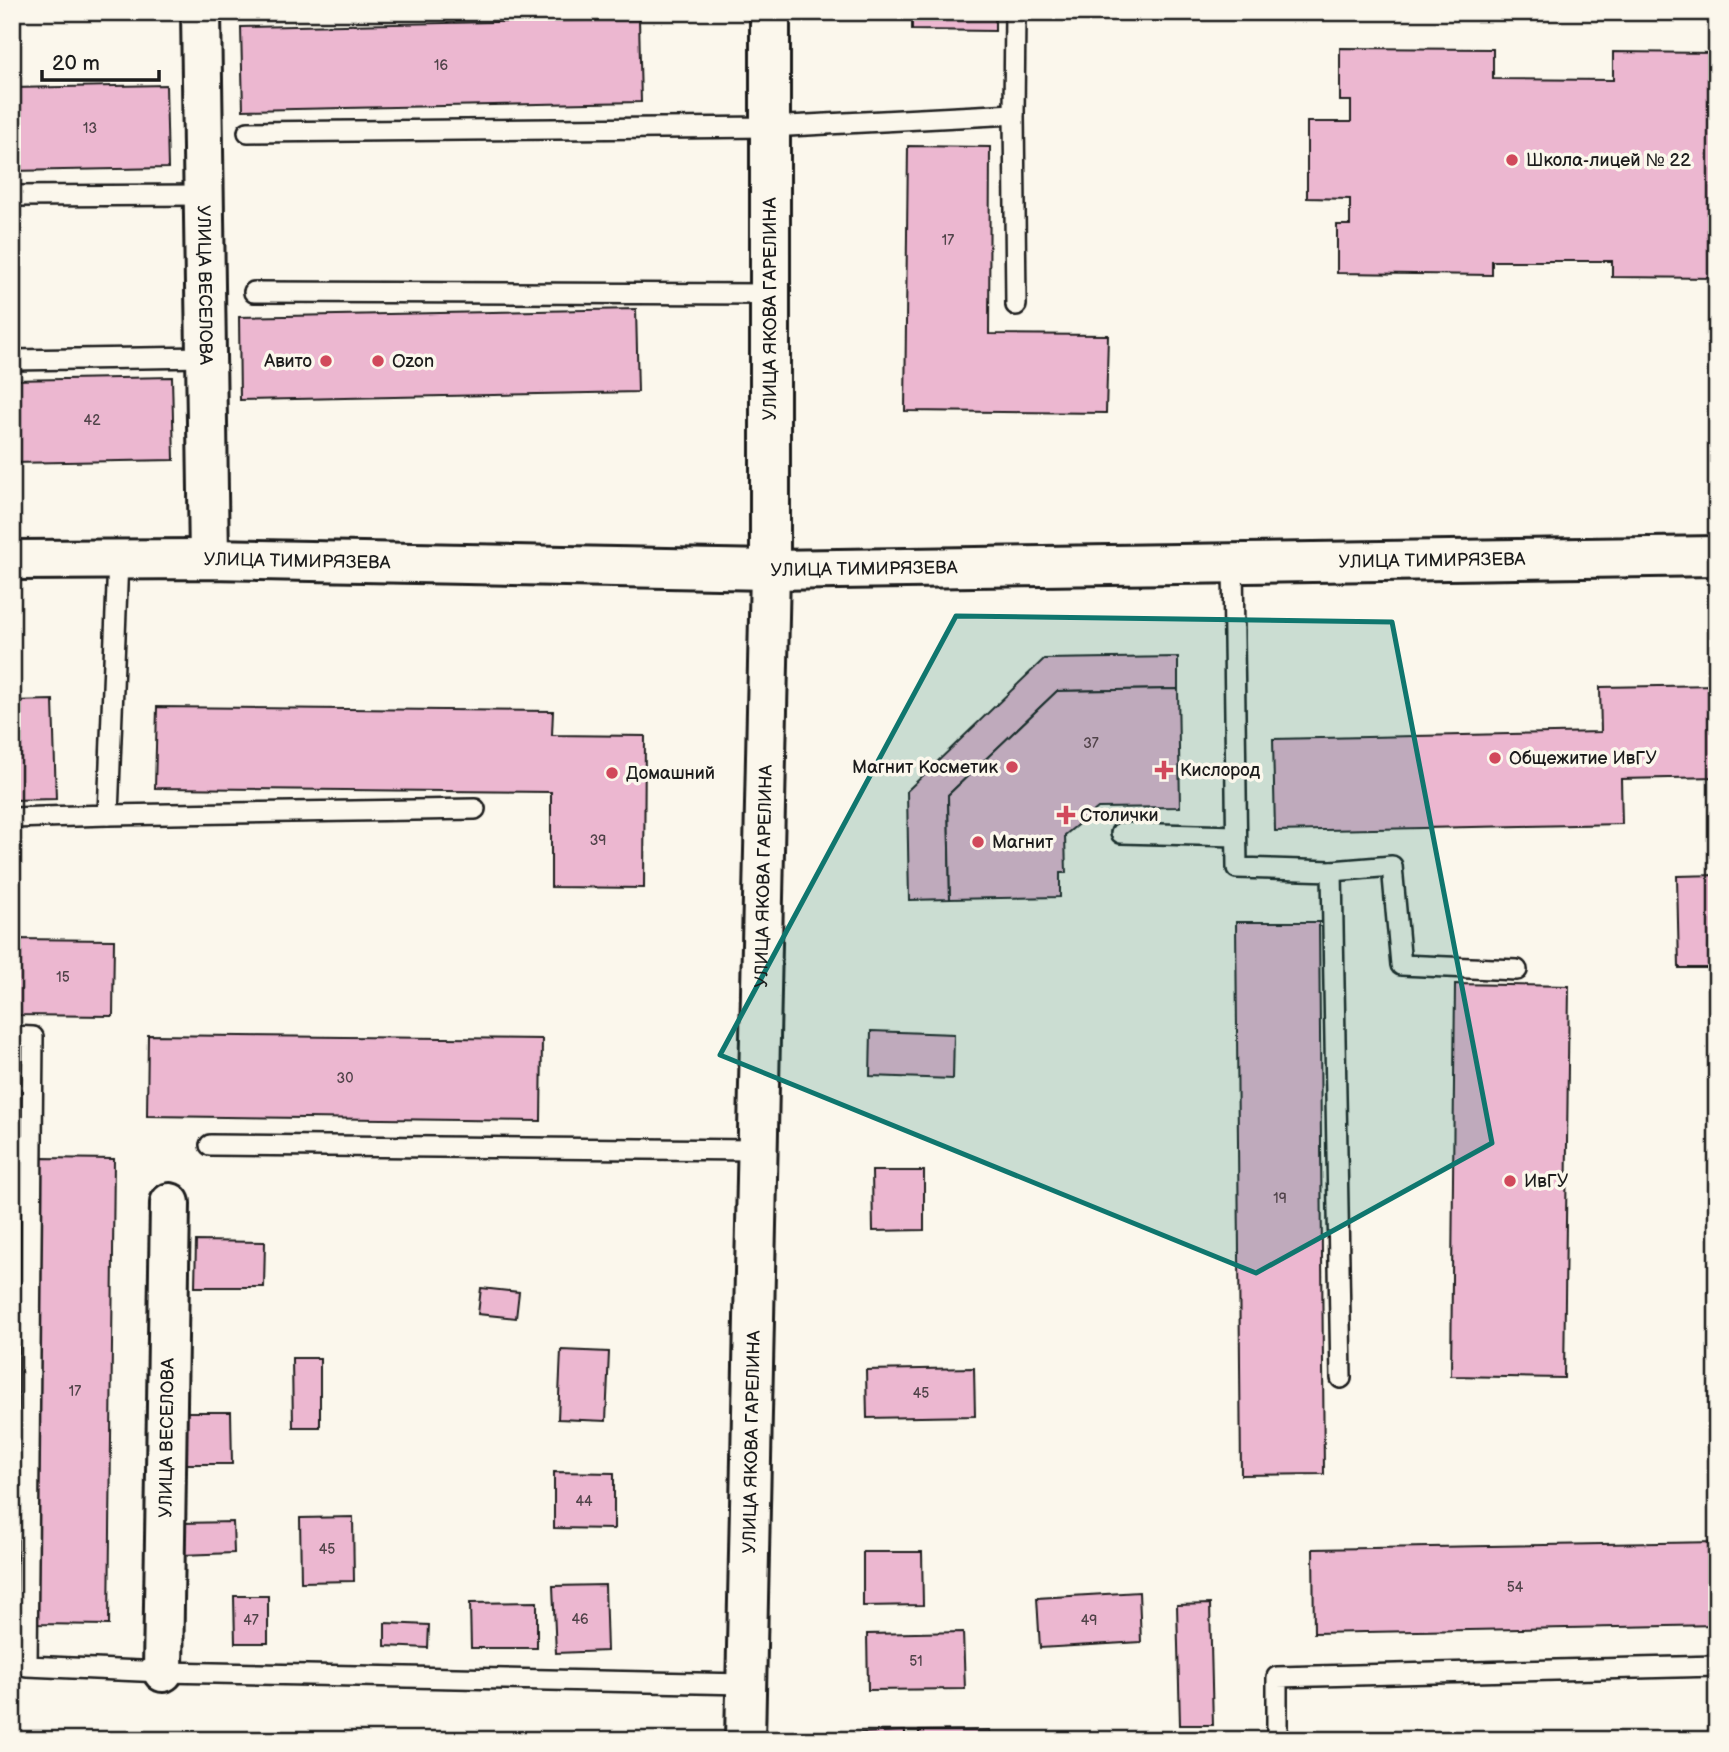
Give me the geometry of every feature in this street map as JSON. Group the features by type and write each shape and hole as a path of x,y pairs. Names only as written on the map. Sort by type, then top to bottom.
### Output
{"main road":[{"name":"УЛИЦА ВЕСЕЛОВА","path":"201,12 209,559"},
{"name":"УЛИЦА ЯКОВА ГАРЕЛИНА","path":"744,1740 770,570 770,12"},
{"name":"УЛИЦА ТИМИРЯЗЕВА","path":"12,560 209,559 770,570 1717,556"},
{"name":"УЛИЦА ВЕСЕЛОВА","path":"163,1672 170,1203"}],"lane":[{"path":"1015,12 1016,305"},
{"path":"248,132 769,127 1014,114"},
{"path":"12,196 204,195"},
{"path":"254,292 770,294"},
{"path":"12,360 206,357"},
{"path":"108,815 118,560"},
{"path":"1233,563 1237,868 1332,871 1392,866 1401,965 1517,970"},
{"path":"12,818 475,809"},
{"path":"1121,833 1236,836"},
{"path":"1332,871 1341,1378"},
{"path":"12,1036 33,1037 27,1667 746,1684"},
{"path":"210,1145 757,1150"},
{"path":"1277,1740 1277,1677 1717,1666"}],"highlighted area":[{"path":"956,616 1392,622 1492,1143 1256,1273 720,1055"}],"building":[{"path":"912,12 995,12 995,31 912,30"},
{"path":"639,19 641,102 243,110 241,27"},
{"name":"Школа-лицей № 22","path":"1340,48 1493,49 1493,79 1613,80 1613,52 1717,53 1717,278 1612,277 1612,261 1492,261 1492,275 1337,273 1337,225 1350,225 1350,199 1307,198 1307,122 1351,122 1351,101 1340,101"},
{"path":"166,85 168,168 12,171 12,88"},
{"path":"908,146 990,147 989,334 1108,335 1106,413 905,411"},
{"path":"636,309 638,392 240,400 239,317"},
{"path":"172,377 174,460 12,463 12,380"},
{"path":"1178,657 1178,689 1057,691 948,795 950,899 909,900 907,791 1044,659"},
{"name":"Общежитие ИвГУ","path":"1717,685 1717,777 1621,779 1622,824 1275,831 1273,739 1601,732 1600,687"},
{"path":"1178,689 1180,807 1098,808 1065,835 1066,873 1060,873 1060,897 950,899 948,795 1057,691"},
{"path":"53,700 56,799 12,800 12,701"},
{"path":"157,707 553,711 552,735 645,736 644,888 551,887 551,792 155,788"},
{"path":"1717,875 1717,968 1679,968 1677,876"},
{"path":"1236,922 1319,922 1324,1474 1241,1475"},
{"path":"12,939 114,940 113,1016 12,1015"},
{"name":"ИвГУ","path":"1455,984 1569,986 1564,1378 1451,1376"},
{"path":"871,1031 954,1034 953,1079 870,1076"},
{"path":"148,1035 542,1039 541,1121 147,1116"},
{"path":"41,1158 114,1159 109,1625 36,1624"},
{"path":"872,1171 924,1171 924,1230 873,1231"},
{"path":"196,1241 265,1242 264,1287 195,1287"},
{"path":"481,1288 519,1292 516,1318 478,1314"},
{"path":"561,1350 609,1352 606,1421 558,1419"},
{"path":"292,1358 320,1358 320,1427 293,1427"},
{"path":"974,1368 975,1416 867,1418 866,1370"},
{"path":"185,1412 231,1412 232,1464 185,1464"},
{"path":"554,1472 614,1473 614,1529 554,1528"},
{"path":"353,1517 354,1581 301,1582 300,1518"},
{"path":"233,1522 234,1553 181,1555 181,1523"},
{"path":"1717,1542 1717,1625 1314,1633 1313,1549"},
{"path":"863,1552 922,1552 923,1605 863,1606"},
{"path":"605,1585 607,1651 556,1653 553,1586"},
{"path":"1139,1592 1141,1642 1040,1648 1037,1598"},
{"path":"234,1596 268,1596 268,1643 235,1643"},
{"path":"537,1602 537,1648 471,1648 470,1603"},
{"path":"1210,1604 1213,1725 1180,1725 1177,1605"},
{"path":"385,1623 429,1625 428,1648 385,1646"},
{"path":"963,1632 965,1689 868,1690 867,1634"},
{"path":"990,1730 990,1740 919,1740 919,1731"},
{"path":"905,1731 905,1740 858,1740 857,1733"}],"place":[{"name":"Школа-лицей № 22","path":"1512,160"},
{"name":"Авито","path":"326,361"},
{"name":"Ozon","path":"378,361"},
{"name":"Общежитие ИвГУ","path":"1495,758"},
{"name":"Магнит Косметик","path":"1012,767"},
{"name":"Кислород","path":"1164,770"},
{"name":"Домашний","path":"612,773"},
{"name":"Столички","path":"1066,815"},
{"name":"Магнит","path":"978,842"},
{"name":"ИвГУ","path":"1510,1181"}]}
